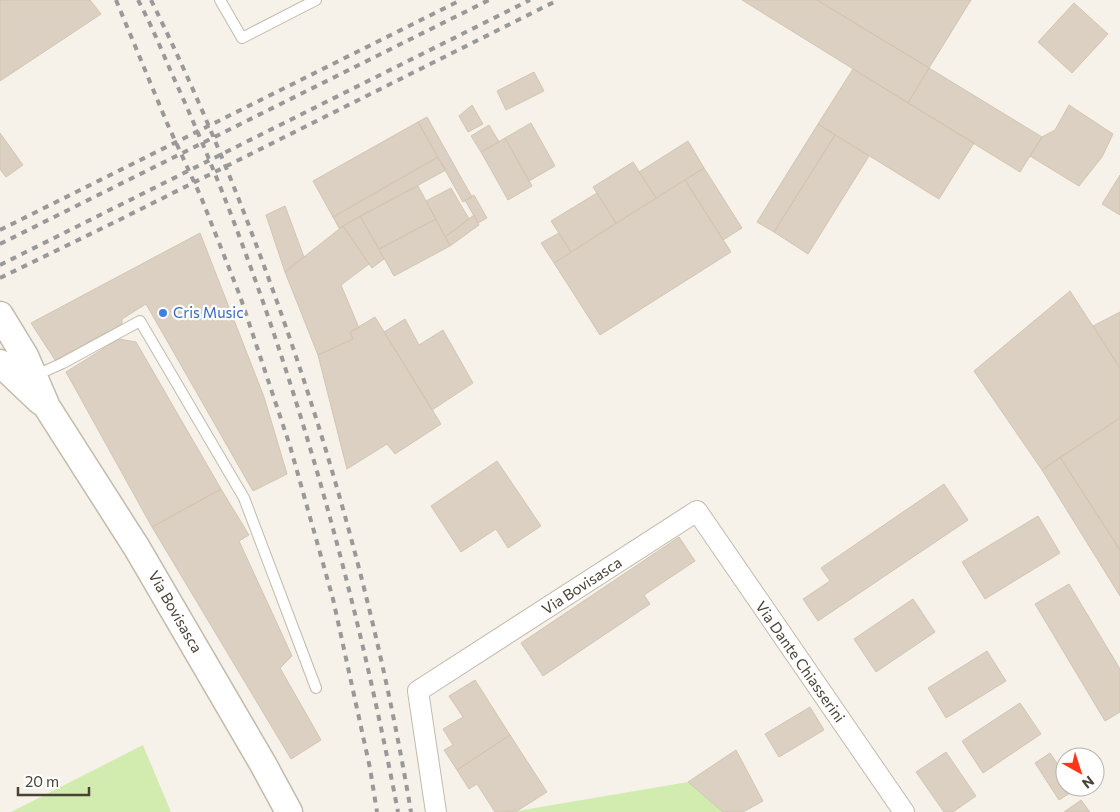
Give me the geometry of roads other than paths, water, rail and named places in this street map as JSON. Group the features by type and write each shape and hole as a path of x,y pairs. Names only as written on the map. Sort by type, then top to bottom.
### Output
{"street":[{"name":"Via Bovisasca","path":"0,315 20,346 28,381 39,400 53,417 137,548 268,772 289,812"},
{"name":"Via Bovisasca","path":"0,363 28,381"},
{"name":"Via Bovisasca","path":"436,812 418,691 697,511"},
{"name":"Via Dante Chiasserini","path":"697,511 904,812"}],"lane":[{"path":"220,0 242,38 316,0"},
{"path":"28,381 140,320 244,498 316,688"}],"railway":[{"path":"116,0 167,123 201,197 240,296 290,446 333,599 370,768 377,812"},
{"path":"138,0 152,27 225,199 266,311 289,381 332,523 368,667 398,812"},
{"path":"151,0 200,105 230,177 294,349 315,414 335,480 370,612 399,745 411,812"},
{"path":"0,230 461,0"},
{"path":"0,244 489,0"},
{"path":"0,265 530,0"},
{"path":"0,278 558,0"}],"place":[{"name":"Cris Music","path":"163,313"}]}
